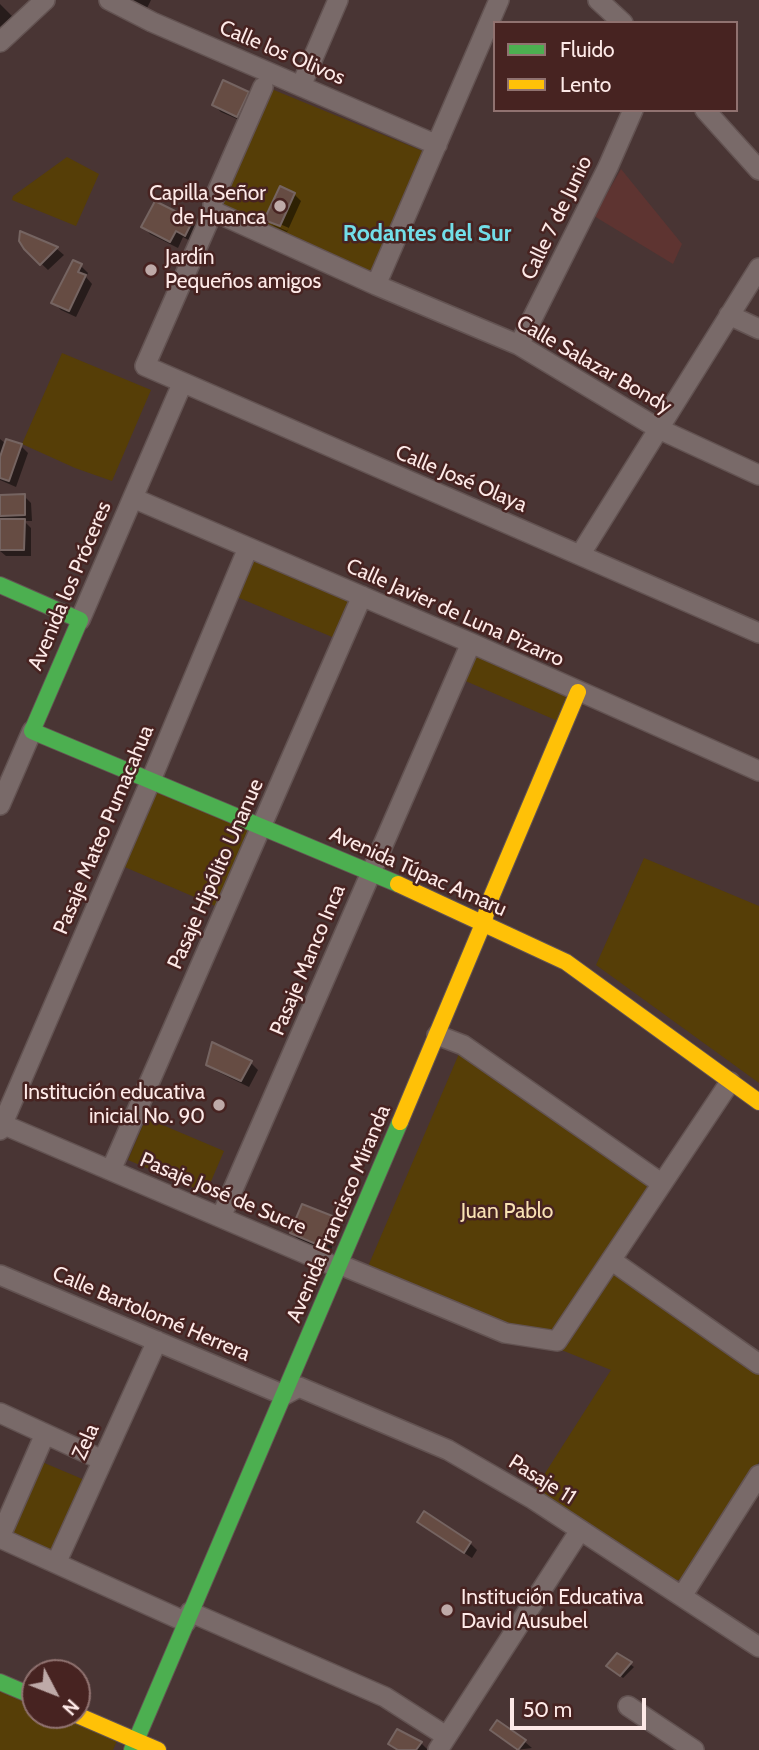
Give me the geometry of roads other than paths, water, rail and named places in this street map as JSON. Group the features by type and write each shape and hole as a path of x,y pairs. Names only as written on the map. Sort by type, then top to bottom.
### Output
{"street":[{"path":"0,42 45,0"},
{"name":"Calle los Olivos","path":"110,0 152,22 437,145"},
{"path":"301,86 338,0"},
{"path":"376,285 499,0"},
{"path":"598,0 621,21"},
{"path":"213,212 213,201 263,87"},
{"name":"Calle 7 de Junio","path":"519,345 608,167 632,112"},
{"path":"707,112 759,170"},
{"name":"Calle Salazar Bondy","path":"213,212 519,345 659,429 759,475"},
{"name":"Calle José Olaya","path":"213,212 145,366 759,633"},
{"path":"580,555 759,268"},
{"path":"729,315 759,329"},
{"name":"Avenida los Próceres","path":"0,805 182,384"},
{"name":"Calle Javier de Luna Pizarro","path":"133,498 471,643 759,771"},
{"name":"Pasaje Mateo Pumacahua","path":"1,1127 248,548"},
{"path":"0,586 80,620"},
{"name":"Pasaje Hipólito Unanue","path":"111,1170 362,596"},
{"name":"Pasaje Manco Inca","path":"221,1217 471,643"},
{"name":"Avenida Francisco Miranda","path":"134,1745 438,1035 483,924 486,910 578,692"},
{"name":"Avenida Túpac Amaru","path":"32,731 371,871 566,962 759,1102"},
{"path":"438,1035 463,1045 662,1183"},
{"path":"730,1082 611,1260 759,1364"},
{"name":"Pasaje José de Sucre","path":"1,1127 111,1170 332,1265 341,1265 505,1333 557,1341 611,1260"},
{"name":"Calle Bartolomé Herrera","path":"0,1275 284,1395"},
{"name":"Zela","path":"57,1562 157,1341"},
{"name":"Pasaje 11","path":"284,1395 299,1387 448,1450 533,1499 579,1532 759,1647"},
{"path":"0,1413 102,1460"},
{"path":"45,1434 0,1537 385,1697 442,1743 579,1532"},
{"path":"682,1597 759,1475"},
{"path":"0,1682 21,1691"},
{"path":"628,1706 694,1750"},
{"path":"91,1722 134,1745 158,1750"}],"place":[{"name":"Capilla Señor de Huanca","path":"280,206"},
{"name":"Jardín Pequeños amigos","path":"151,270"},
{"name":"Institución educativa inicial No. 90","path":"219,1105"},
{"name":"Institución Educativa David Ausubel","path":"447,1610"}],"district":[{"name":"Rodantes del Sur","path":"427,234"}],"park label":[{"name":"Juan Pablo","path":"507,1212"}]}
